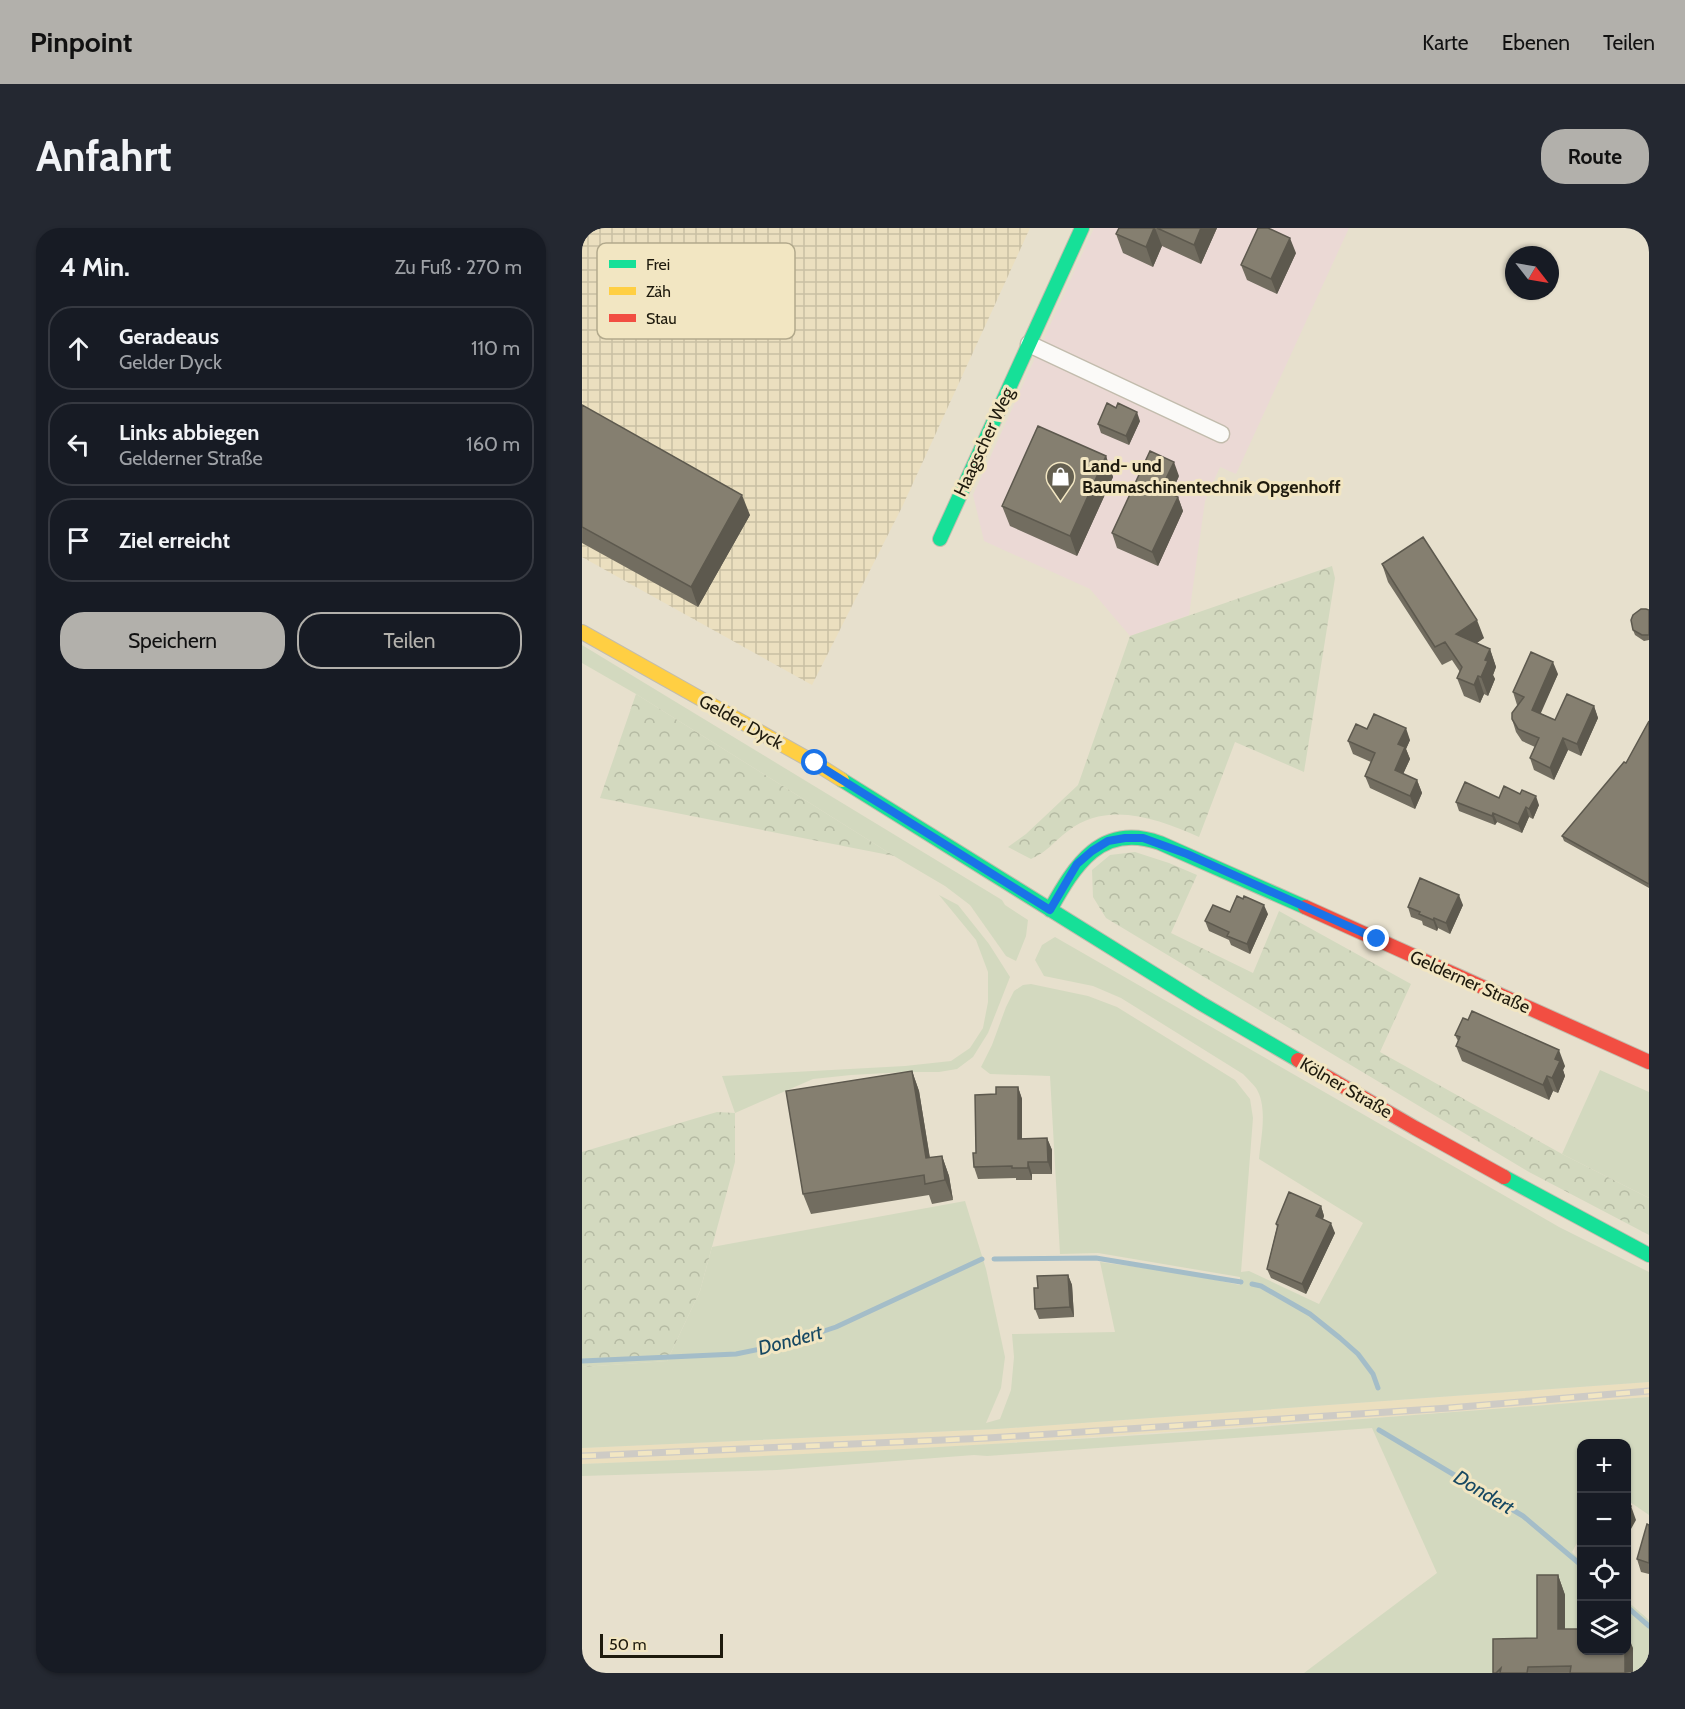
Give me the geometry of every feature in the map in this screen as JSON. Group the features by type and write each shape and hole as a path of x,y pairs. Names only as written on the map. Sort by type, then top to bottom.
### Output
{"main road":[{"name":"Haagscher Weg","path":"940,539 1082,228"},
{"name":"Gelder Dyck","path":"582,632 815,763 1050,910"},
{"name":"Gelderner Straße","path":"1050,910 1077,864 1092,851 1108,841 1143,838 1187,854 1649,1062"},
{"name":"Kölner Straße","path":"1050,910 1202,1004 1405,1122 1649,1255"}],"street":[{"path":"1029,344 1221,434"}],"shaded area":[{"path":"582,228 1030,228 903,505 812,685 582,557"},
{"path":"1094,228 1349,228 1236,474 1220,467 1205,501 1189,615 1130,636 1090,589 984,541 973,495"},
{"path":"1649,1382 1649,1397 992,1444 786,1456 582,1464 582,1448 997,1429"}],"green space":[{"path":"1332,566 1335,578 1304,772 1235,742 1199,837 1150,819 1116,815 1100,816 1083,822 1031,859 1008,847 1026,834 1078,785 1130,636"},
{"path":"582,645 1002,900 1005,905 1028,920 1026,936 1016,961 1006,956 970,905 945,886 636,694 582,663"},
{"path":"636,694 894,856 600,798"},
{"path":"1135,852 1197,875 1171,933 1253,973 1279,911 1411,984 1380,1052 1562,1154 1649,1198 1649,1235 1529,1172 1106,918 1093,897 1092,870 1110,855"},
{"path":"939,895 958,905 989,944 1010,977 988,1033 973,1057 957,1069 939,1072 851,1075 813,1079 735,1113 722,1076 905,1066 951,1061 970,1048 983,1028 988,1002 988,972 976,940"},
{"path":"1055,937 1559,1227 1649,1272 1649,1382 997,1429 582,1448 582,1367 667,1361 700,1291 712,1247 965,1201 986,1269 1005,1357 1001,1388 986,1423 1000,1419 1011,1390 1014,1357 1012,1334 1115,1332 1100,1262 1181,1273 1240,1285 1240,1277 1098,1253 1060,1254 1050,1076 990,1074 981,1067 1014,991 1023,985 1031,984 1088,996 1117,1007 1235,1080 1250,1099 1253,1118 1241,1272 1249,1271 1319,1304 1363,1223 1259,1159 1263,1122 1262,1104 1256,1088 1243,1074 1121,998 1093,986 1044,976 1035,960 1042,945"},
{"path":"1600,1070 1649,1092 1649,1198 1562,1154"},
{"path":"717,1112 735,1113 735,1162 700,1291 667,1361 582,1367 582,1152"},
{"path":"1649,1397 1649,1515 1631,1503 1631,1439 1577,1439 1577,1543 1572,1552 1577,1557 1577,1655 1631,1655 1631,1604 1649,1620 1649,1673 1304,1673 1437,1573 1372,1428 777,1470 582,1476 582,1464 809,1454 1303,1424"}],"building":[{"path":"1119,228 1154,228 1146,247 1116,234"},
{"path":"1157,228 1201,228 1194,245"},
{"path":"1258,228 1268,228 1290,238 1271,279 1241,265"},
{"path":"1107,403 1116,408 1118,403 1137,412 1126,436 1098,424"},
{"path":"582,405 742,495 691,587 582,527"},
{"name":"Land- und Baumaschinentechnik Opgenhoff","path":"1038,426 1106,456 1070,536 1002,506"},
{"path":"1150,451 1174,462 1161,489 1178,497 1152,552 1112,533"},
{"path":"1423,537 1477,620 1456,634 1490,649 1481,677 1478,676 1474,685 1457,678 1462,667 1445,642 1435,647 1382,564"},
{"path":"1641,609 1649,610 1649,635 1642,635 1633,630 1631,620 1633,615"},
{"path":"1531,652 1553,662 1532,710 1555,720 1567,694 1594,706 1577,744 1563,738 1550,768 1530,758 1539,738 1518,729 1512,719 1512,713 1524,697 1513,692"},
{"path":"1374,714 1406,728 1398,744 1405,747 1395,770 1417,780 1410,796 1365,776 1375,753 1348,741 1356,724 1367,729"},
{"path":"1649,721 1649,884 1562,836 1624,762 1626,763"},
{"path":"1465,782 1499,798 1504,786 1520,794 1522,790 1536,796 1529,809 1526,807 1518,824 1493,813 1492,816 1456,802"},
{"path":"1420,878 1459,895 1446,923 1434,918 1433,920 1408,907"},
{"path":"1237,896 1243,899 1244,896 1264,905 1247,944 1227,936 1229,932 1205,921 1213,905 1230,912"},
{"path":"1472,1011 1559,1050 1555,1059 1560,1061 1552,1078 1547,1076 1543,1085 1456,1046 1460,1037 1455,1035 1463,1018 1468,1020"},
{"path":"912,1071 926,1158 942,1156 945,1180 925,1184 924,1175 803,1194 786,1091"},
{"path":"996,1087 1018,1087 1018,1139 1047,1138 1048,1162 1028,1162 1028,1168 974,1167 973,1153 976,1153 975,1095 996,1094"},
{"path":"1289,1192 1321,1206 1316,1216 1331,1223 1302,1284 1267,1269 1278,1225 1276,1224"},
{"path":"1068,1275 1070,1307 1035,1309 1034,1288 1038,1288 1037,1276"},
{"path":"1647,1524 1649,1525 1649,1563 1637,1559"},
{"path":"1537,1575 1558,1575 1558,1629 1577,1629 1577,1655 1625,1655 1625,1673 1570,1673 1571,1666 1528,1667 1527,1673 1500,1673 1501,1668 1493,1673 1493,1639 1537,1638"}],"waterway":[{"name":"Dondert","path":"994,1259 1096,1258 1241,1282"},
{"name":"Dondert","path":"582,1361 736,1354 785,1344 836,1327 982,1259"},
{"name":"Dondert","path":"1252,1284 1261,1286 1310,1314 1340,1338 1358,1354 1373,1374 1378,1388"},
{"name":"Dondert","path":"1379,1430 1523,1516 1577,1562"},
{"name":"Dondert","path":"1631,1610 1649,1626"}],"railway":[{"path":"582,1456 988,1438 1449,1408 1649,1391"}],"traffic: fast":[{"path":"940,539 1082,228"},
{"path":"842,780 1202,1004 1298,1060"},
{"path":"1050,910 1080,863 1106,843 1121,838 1139,838 1160,843 1305,907"},
{"path":"1504,1177 1649,1255"}],"traffic: slow":[{"path":"582,632 842,780"}],"traffic: jam":[{"path":"1305,907 1649,1062"},
{"path":"1298,1060 1504,1177"}],"place":[{"name":"Land- und Baumaschinentechnik Opgenhoff","path":"1061,502"}],"route":[{"path":"815,763 1050,910 1077,864 1092,851 1108,841 1143,838 1187,854 1377,939"}]}
